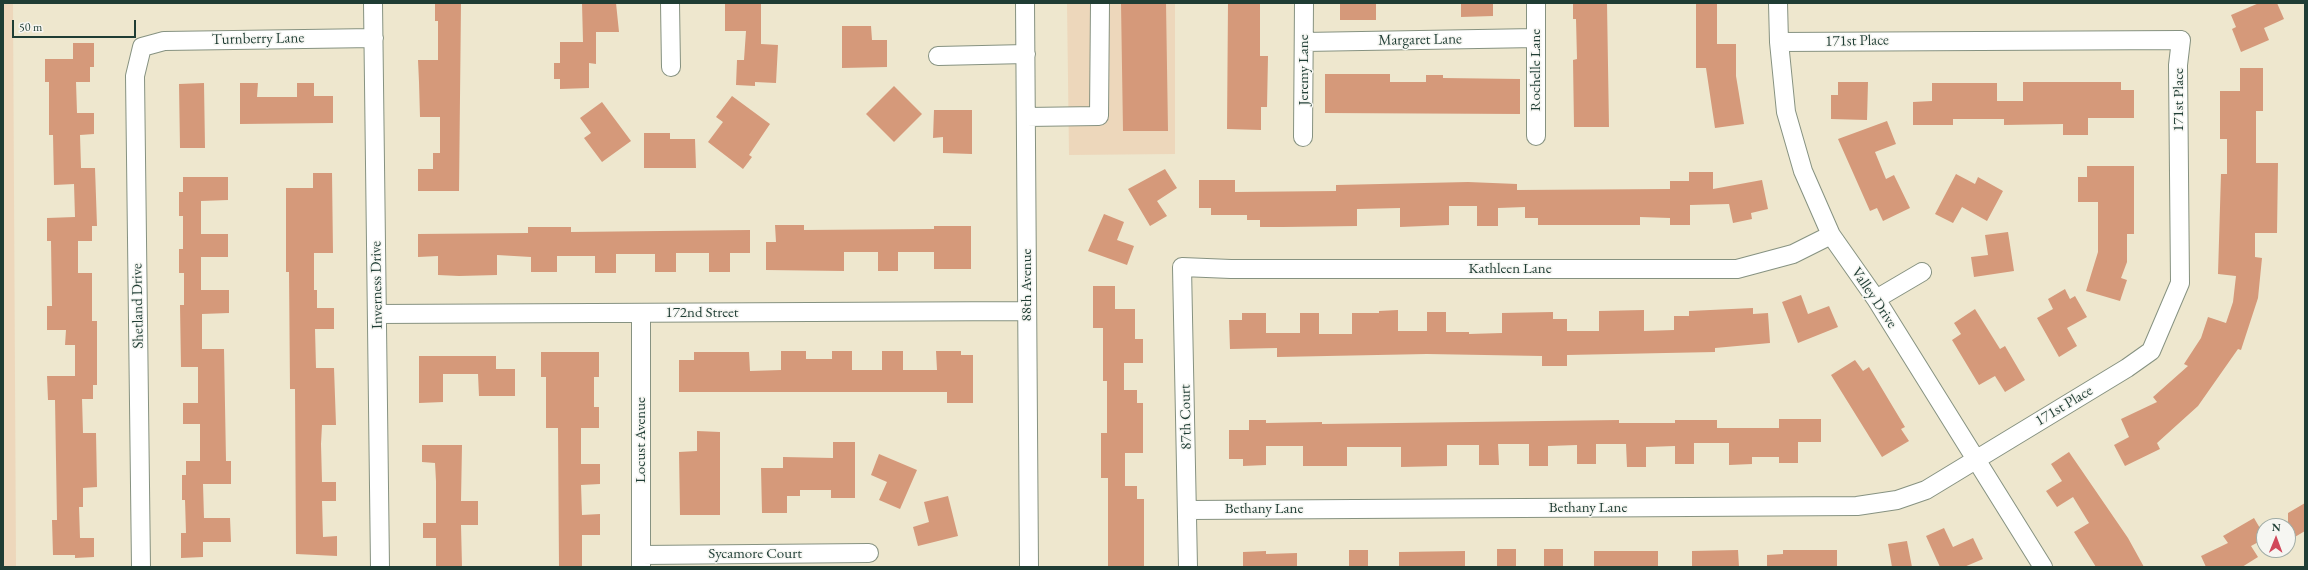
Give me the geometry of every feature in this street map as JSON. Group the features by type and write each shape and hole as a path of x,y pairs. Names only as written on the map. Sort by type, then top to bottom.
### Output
{"street":[{"name":"Inverness Drive","path":"374,3 380,567"},
{"path":"670,3 670,67"},
{"name":"88th Avenue","path":"1025,3 1029,567"},
{"path":"1026,117 1099,116 1100,3"},
{"name":"Jeremy Lane","path":"1303,137 1304,3"},
{"name":"Rochelle Lane","path":"1536,3 1536,136"},
{"name":"Valley Drive","path":"1778,3 1779,42 1786,112 1803,171 1830,235 1876,299 2044,567"},
{"name":"Turnberry Lane","path":"142,47 164,40 374,38"},
{"name":"Margaret Lane","path":"1304,42 1536,38"},
{"name":"171st Place","path":"1779,42 2181,40 2178,65 2180,283 2151,351 2126,368 1976,459"},
{"name":"Shetland Drive","path":"141,567 135,76 142,47"},
{"path":"938,56 1026,54"},
{"name":"Kathleen Lane","path":"1182,267 1231,269 1737,269 1793,254 1830,235"},
{"name":"87th Court","path":"1182,267 1188,567"},
{"path":"1876,299 1922,272"},
{"name":"172nd Street","path":"377,314 1027,311"},
{"name":"Locust Avenue","path":"641,313 641,561"},
{"name":"Bethany Lane","path":"1188,510 1857,506 1897,500 1926,490 1976,459"},
{"name":"Sycamore Court","path":"641,561 869,553"}],"shaded area":[{"path":"3,3 13,3 16,567 3,567"},
{"path":"1067,3 1175,3 1175,154 1069,155"}],"building":[{"path":"435,3 461,3 459,191 418,191 418,169 433,169 433,153 440,153 440,117 420,117 418,60 438,60 438,21 435,21"},
{"path":"582,3 616,3 619,32 596,32 596,64 589,63 589,88 560,89 560,79 554,79 554,63 560,63 560,42 583,42"},
{"path":"725,3 761,3 761,44 778,45 776,83 755,82 755,86 736,85 737,60 744,60 746,31 725,31"},
{"path":"1121,3 1166,3 1168,131 1123,131"},
{"path":"1228,3 1260,3 1260,56 1268,56 1267,107 1261,107 1261,130 1227,129"},
{"path":"1340,3 1376,3 1376,20 1340,20"},
{"path":"1461,3 1493,3 1493,16 1461,17"},
{"path":"1573,3 1607,3 1609,127 1574,127 1573,60 1577,59 1576,19 1573,19"},
{"path":"1696,3 1717,3 1717,44 1736,44 1736,76 1744,124 1715,128 1706,68 1696,68"},
{"path":"2259,3 2277,3 2284,19 2264,28 2269,40 2241,52 2232,29 2236,27 2231,15"},
{"path":"842,26 871,26 872,40 887,40 887,67 842,68"},
{"path":"73,43 94,43 94,67 90,67 90,82 76,82 77,113 94,113 94,134 80,135 81,168 95,168 97,226 92,226 92,241 78,241 78,273 92,273 92,321 97,321 97,385 93,385 93,399 82,399 83,433 96,433 97,487 83,488 83,507 79,507 80,538 94,538 94,557 75,558 75,555 53,555 52,520 57,520 55,400 48,400 47,376 75,376 75,345 65,345 66,330 47,330 47,306 52,306 51,241 47,241 47,218 75,217 74,184 54,185 53,135 49,135 49,82 45,82 45,59 73,59"},
{"path":"2240,68 2263,68 2263,111 2256,111 2256,163 2278,163 2277,233 2255,233 2255,257 2262,258 2258,298 2241,350 2238,349 2198,406 2157,443 2160,449 2125,466 2114,445 2129,437 2121,419 2157,402 2153,397 2188,366 2184,364 2201,338 2208,317 2226,323 2233,302 2236,276 2218,274 2221,174 2227,174 2227,139 2220,139 2220,91 2240,91"},
{"path":"1325,74 1390,74 1390,82 1426,82 1426,75 1443,75 1443,78 1520,79 1520,114 1325,113"},
{"path":"1838,82 1868,82 1867,120 1831,119 1831,95 1838,95"},
{"path":"2023,82 2121,82 2121,90 2134,90 2134,118 2088,118 2088,135 2063,135 2063,124 2004,125 2004,119 1953,119 1953,125 1913,125 1913,102 1932,101 1932,83 1997,83 1997,101 2023,101"},
{"path":"204,83 205,148 180,148 179,84"},
{"path":"240,83 258,83 257,97 297,97 297,83 314,83 314,96 333,96 333,123 240,124"},
{"path":"894,86 922,114 894,142 866,114"},
{"path":"732,96 770,124 749,155 752,157 743,169 708,142 723,122 716,117"},
{"path":"602,102 631,141 602,162 584,138 591,133 580,118"},
{"path":"934,110 972,110 972,154 943,153 943,137 933,138"},
{"path":"1887,121 1896,144 1875,152 1886,179 1894,175 1910,208 1883,221 1877,208 1870,211 1838,139"},
{"path":"644,133 670,133 670,139 695,139 696,168 644,168"},
{"path":"2087,166 2134,166 2134,234 2127,234 2127,262 2121,278 2127,280 2120,301 2086,291 2098,252 2098,202 2078,202 2078,177 2087,177"},
{"path":"1165,169 1177,188 1157,201 1167,216 1150,226 1128,189"},
{"path":"1689,172 1713,172 1713,189 1762,180 1768,209 1751,213 1752,219 1733,223 1729,204 1690,205 1690,225 1670,225 1670,218 1640,217 1640,225 1538,225 1538,218 1525,218 1525,207 1498,208 1498,226 1477,226 1477,206 1449,206 1449,225 1400,227 1400,208 1357,209 1357,226 1260,227 1260,220 1247,220 1247,215 1211,215 1211,208 1199,208 1199,180 1235,180 1235,192 1336,191 1336,185 1468,182 1517,184 1517,190 1670,189 1670,181 1689,181"},
{"path":"313,173 332,173 333,253 314,253 314,290 317,290 317,308 334,308 334,329 315,329 316,368 334,368 336,425 322,425 321,444 322,482 336,482 336,501 322,501 323,537 337,536 337,556 296,554 295,389 290,389 289,272 286,272 286,188 313,188"},
{"path":"1956,174 1975,184 1978,177 2003,191 1987,221 1962,207 1953,223 1935,214"},
{"path":"183,177 228,177 228,200 201,201 201,234 228,234 228,257 201,257 201,290 229,290 229,313 202,314 202,349 224,349 226,461 231,461 231,484 203,484 204,518 230,518 231,542 203,542 203,557 181,558 181,533 186,533 185,500 182,500 182,475 186,475 186,461 200,461 200,424 183,424 183,403 198,403 198,367 181,367 180,305 184,305 184,273 179,273 179,249 183,249 183,216 179,216 179,192 183,192"},
{"path":"1104,214 1124,222 1117,240 1134,246 1127,265 1088,251"},
{"path":"775,225 804,225 804,230 934,229 934,226 971,226 971,269 934,269 934,252 898,252 898,271 878,271 878,252 844,252 844,271 766,270 766,242 776,242"},
{"path":"528,227 571,227 571,232 750,230 750,253 730,253 730,272 709,272 709,253 676,253 676,272 655,272 655,254 616,254 616,273 595,273 595,256 557,256 557,272 531,272 531,257 497,255 497,275 459,276 438,275 438,256 418,257 418,234 528,233"},
{"path":"2008,232 2014,271 1974,277 1971,257 1988,255 1985,235"},
{"path":"1093,286 1115,286 1115,309 1135,309 1135,339 1143,339 1143,363 1124,363 1124,390 1137,390 1137,403 1143,403 1143,453 1125,453 1125,486 1137,486 1137,499 1144,499 1144,567 1108,567 1108,478 1101,478 1101,433 1107,433 1107,381 1103,381 1103,328 1093,328"},
{"path":"2065,289 2070,299 2075,296 2087,317 2067,328 2077,346 2059,357 2037,318 2053,309 2048,299"},
{"path":"1801,295 1808,314 1829,306 1838,327 1798,343 1782,302"},
{"path":"1753,308 1753,314 1768,313 1770,343 1715,348 1715,352 1567,355 1567,366 1542,366 1542,356 1427,354 1277,357 1277,348 1230,349 1229,320 1242,320 1242,313 1266,313 1266,333 1300,333 1300,313 1319,313 1319,334 1352,334 1352,313 1379,313 1379,311 1398,310 1398,331 1427,331 1427,312 1446,312 1446,332 1469,332 1469,334 1502,333 1502,313 1553,312 1553,319 1567,319 1567,331 1599,331 1599,311 1644,310 1644,331 1674,330 1674,316 1689,316 1689,311"},
{"path":"1975,309 2000,349 2005,346 2025,380 2005,392 1995,376 1979,385 1952,340 1961,334 1954,323"},
{"path":"781,351 806,351 806,359 832,359 832,351 852,351 852,370 882,370 882,351 903,351 903,370 937,370 936,351 961,351 961,355 973,355 973,403 947,403 947,392 679,392 679,360 694,360 694,352 749,352 750,371 781,370"},
{"path":"541,352 599,352 599,377 594,377 594,407 599,407 599,428 581,428 581,464 600,464 600,484 581,485 582,515 600,514 600,535 582,535 582,567 559,567 558,428 546,428 546,377 541,377"},
{"path":"419,356 496,356 496,369 515,369 515,396 479,396 478,374 443,374 443,402 419,403"},
{"path":"1855,360 1863,371 1869,367 1905,427 1901,429 1909,441 1882,457 1831,375"},
{"path":"1779,419 1821,419 1821,442 1798,442 1798,463 1779,463 1779,457 1752,457 1752,464 1729,465 1729,443 1694,443 1694,464 1675,464 1675,446 1646,447 1646,467 1627,467 1626,444 1596,444 1596,464 1577,464 1577,445 1548,446 1548,466 1529,466 1529,444 1498,444 1499,465 1479,465 1479,445 1447,445 1447,466 1401,467 1401,447 1347,447 1347,466 1303,466 1303,446 1266,446 1266,465 1243,466 1243,459 1229,459 1229,430 1249,430 1249,420 1266,420 1266,423 1322,422 1322,424 1619,420 1619,423 1675,423 1675,420 1717,420 1717,428 1779,428"},
{"path":"697,431 720,432 720,515 680,515 679,452 697,451"},
{"path":"833,442 855,442 855,498 831,498 831,490 800,490 800,496 787,496 787,513 762,513 761,468 783,468 783,457 833,458"},
{"path":"422,445 462,445 461,501 478,501 478,525 461,525 462,567 436,567 436,538 423,538 423,523 436,523 436,481 435,463 422,462"},
{"path":"2069,452 2128,538 2144,567 2096,567 2074,532 2089,523 2073,497 2057,507 2046,491 2062,481 2051,464"},
{"path":"879,454 917,470 900,509 879,500 887,482 871,475"},
{"path":"948,496 958,536 918,546 913,527 929,522 924,502"},
{"path":"2305,503 2305,531 2296,536 2296,518 2288,518 2288,513"},
{"path":"2254,518 2256,521 2256,543 2251,546 2256,554 2256,558 2242,567 2206,567 2201,556 2228,543 2223,536"},
{"path":"1944,528 1953,547 1973,538 1983,559 1964,567 1940,567 1926,536"},
{"path":"1907,541 1912,567 1892,567 1888,544"},
{"path":"1497,549 1516,549 1516,567 1497,567"},
{"path":"1544,549 1563,549 1563,567 1544,567"},
{"path":"1349,550 1368,550 1368,567 1349,567"},
{"path":"1738,550 1739,567 1692,567 1692,551"},
{"path":"1783,550 1837,550 1837,567 1767,567 1767,555 1783,554"},
{"path":"1266,551 1266,554 1297,553 1297,567 1243,567 1243,552"},
{"path":"1465,551 1465,567 1399,567 1399,552"},
{"path":"1594,551 1658,551 1658,567 1594,567"}]}
